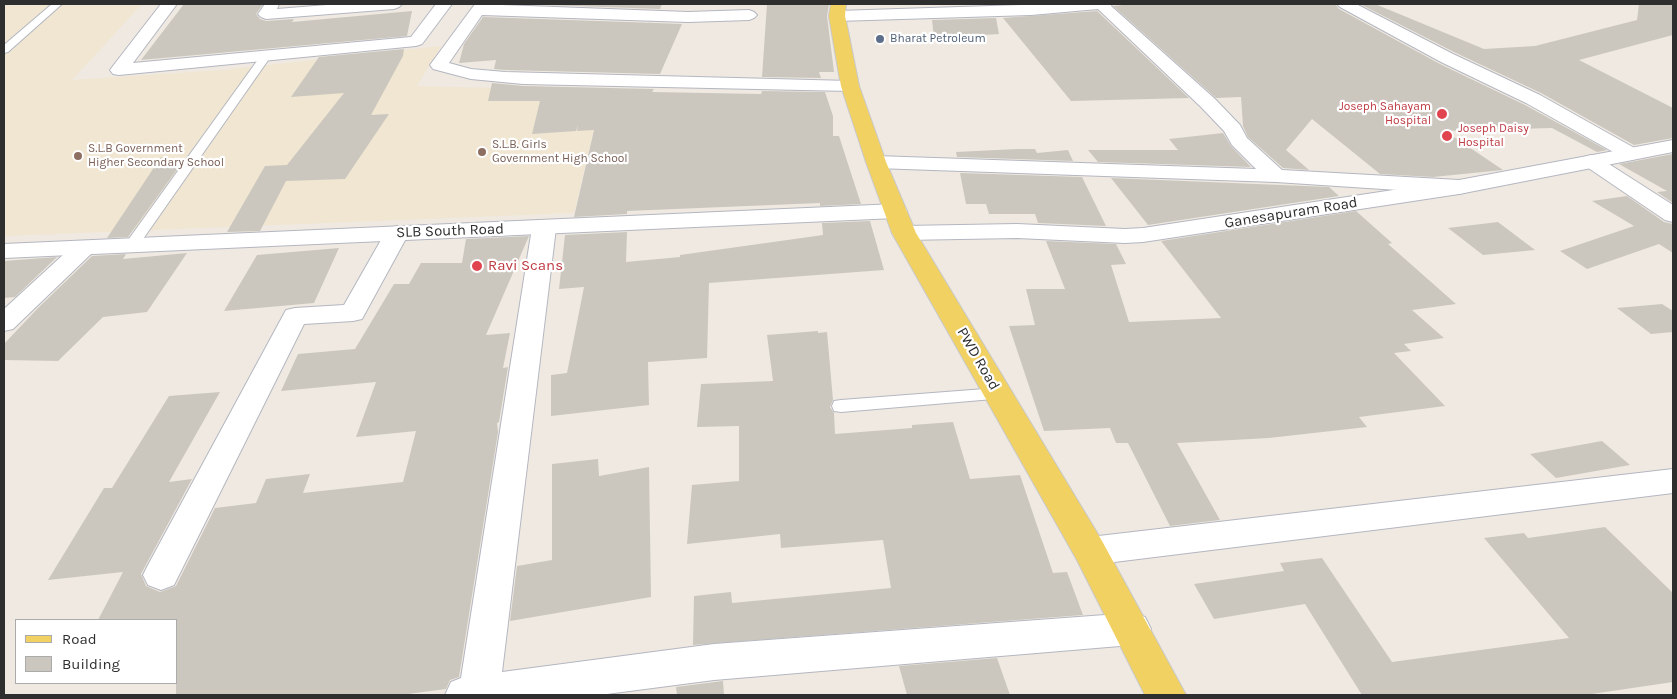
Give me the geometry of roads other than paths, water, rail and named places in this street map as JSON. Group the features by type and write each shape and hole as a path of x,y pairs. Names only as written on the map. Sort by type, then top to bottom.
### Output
{"main road":[{"name":"PWD Road","path":"837,10 850,86 876,162 900,222 1090,551 1166,695"}],"street":[{"path":"169,4 119,70 416,41 444,4"},
{"path":"272,4 266,14 394,4"},
{"path":"1101,4 1208,103 1233,129 1239,141 1276,176"},
{"path":"837,10 1031,10 1105,4"},
{"path":"1345,4 1447,58 1533,99 1632,154"},
{"path":"749,15 688,17 480,7 439,65 457,72 495,76 692,84 850,86"},
{"name":"Ganesapuram Road","path":"900,222 1018,231 1125,236 1459,187 1673,146"},
{"path":"1591,161 1673,215"},
{"path":"876,162 1276,176 1459,187"},
{"name":"SLB South Road","path":"4,251 544,228 900,222"},
{"path":"544,228 472,694 714,662 1132,629"},
{"path":"161,575 296,316 352,313 396,233"},
{"path":"4,323 84,248"},
{"path":"1090,551 1673,481"}],"lane":[{"path":"4,50 58,4"},
{"path":"131,246 266,56"},
{"path":"841,406 998,394"}],"place":[{"name":"Bharat Petroleum","path":"880,39"},
{"name":"Joseph Sahayam Hospital","path":"1442,114"},
{"name":"Joseph Daisy Hospital","path":"1447,136"},
{"name":"S.L.B. Girls Government High School","path":"482,152"},
{"name":"S.L.B Government Higher Secondary School","path":"78,156"},
{"name":"Ravi Scans","path":"477,266"}]}
